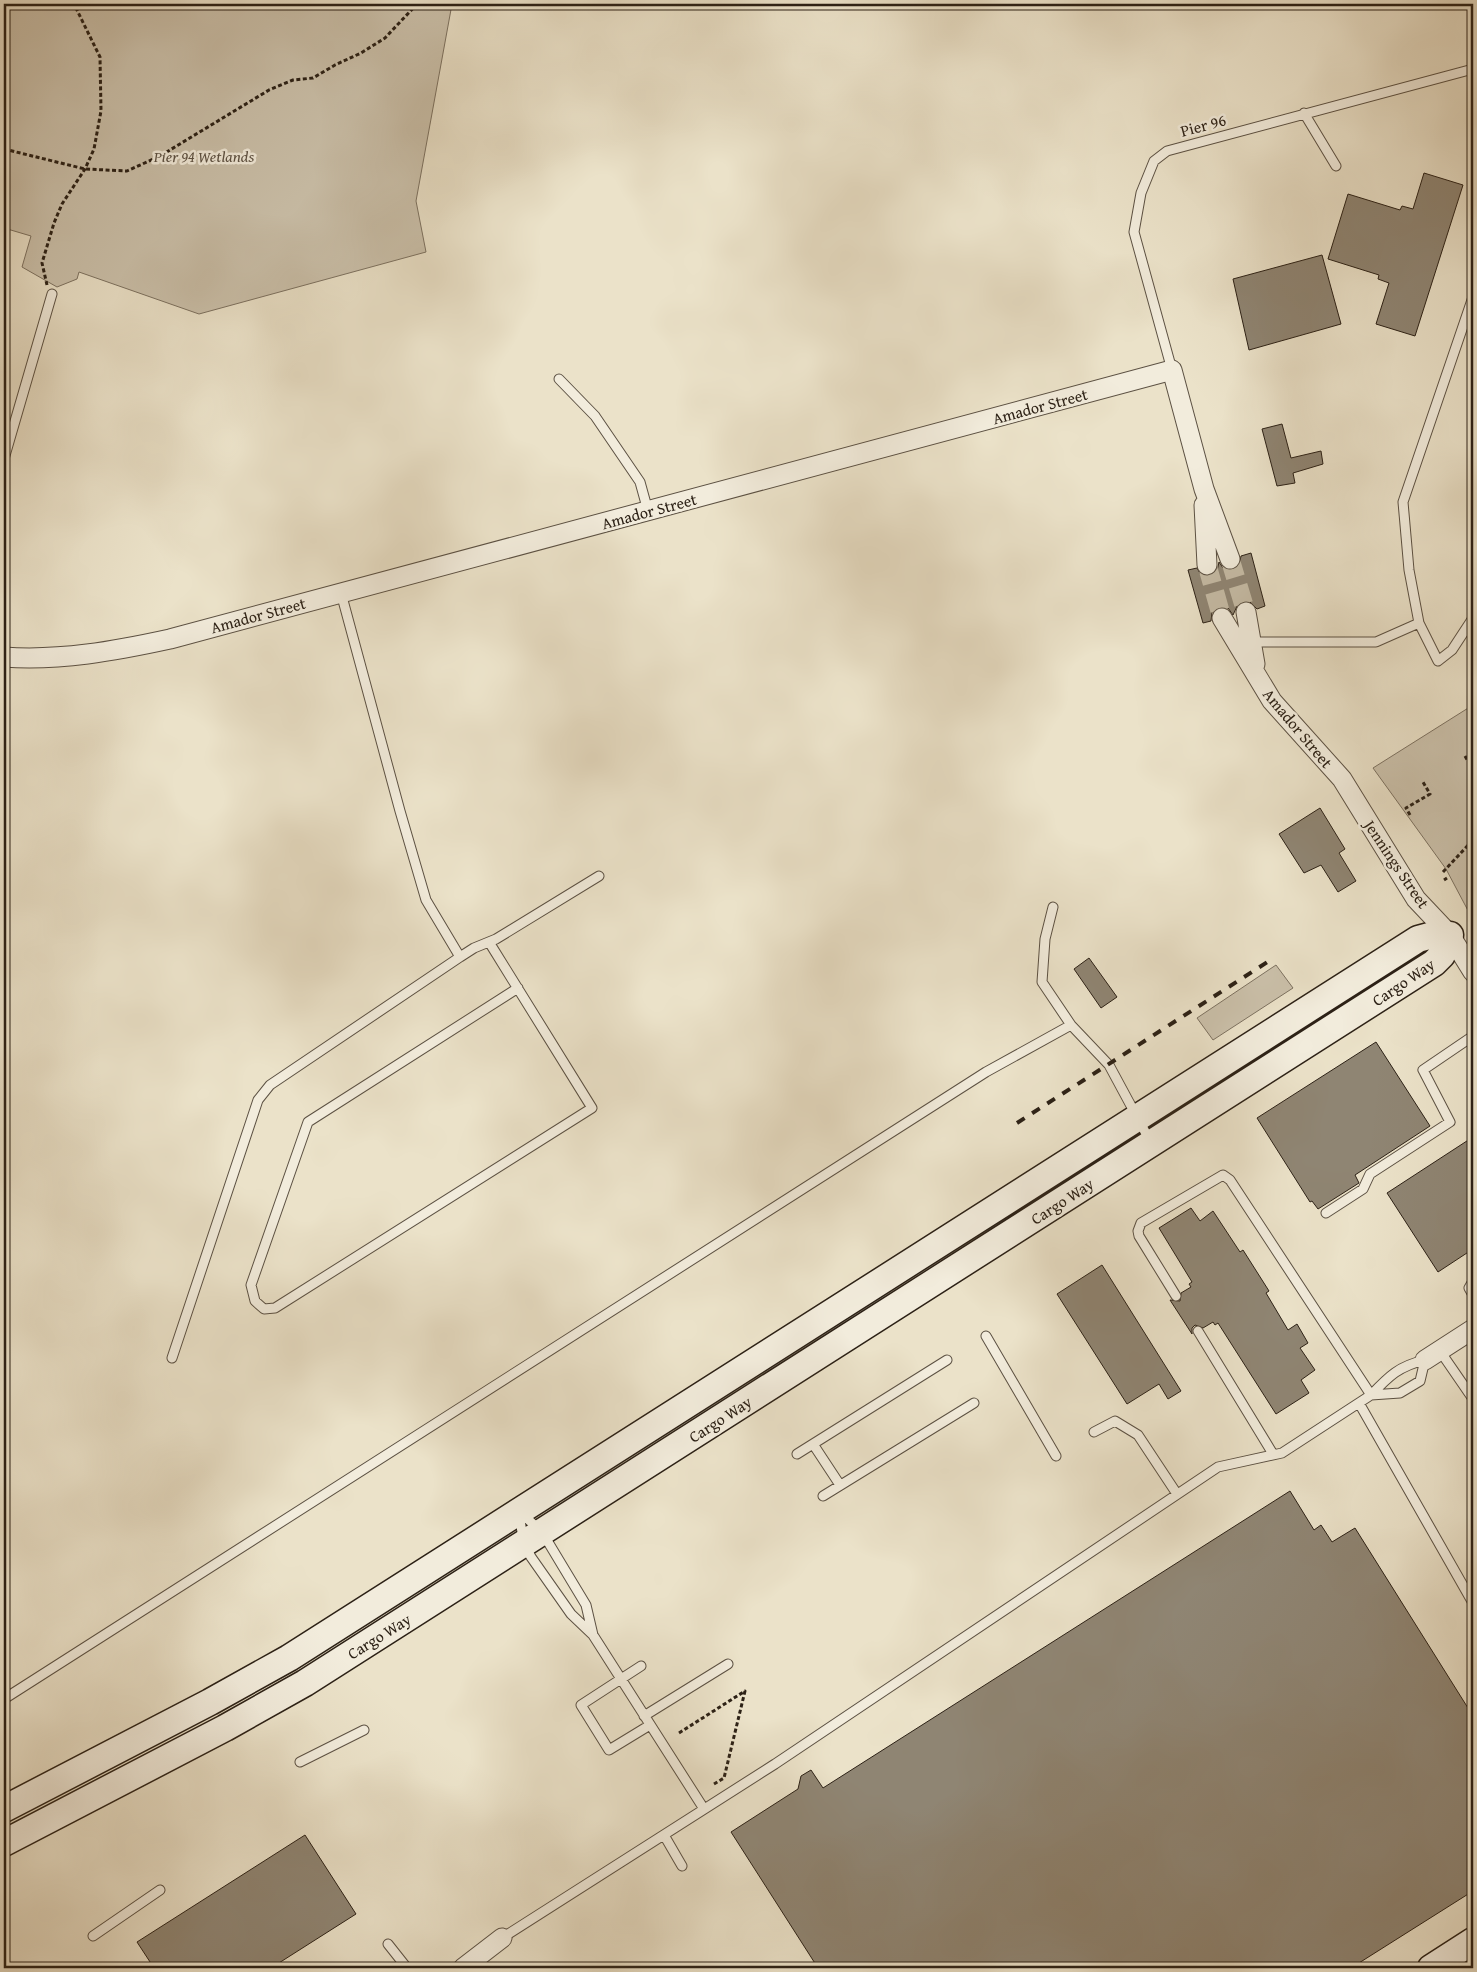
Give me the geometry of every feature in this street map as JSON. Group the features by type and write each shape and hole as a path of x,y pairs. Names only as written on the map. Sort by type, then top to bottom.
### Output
{"main road":[{"name":"Cargo Way","path":"4,1808 251,1680 1418,939 1428,936 1450,935 1442,955 1434,964 266,1706 4,1843"},
{"path":"1431,1968 1472,1944"}],"street":[{"path":"1172,370 1204,489 1230,559"},
{"name":"Amador Street","path":"4,657 69,656 118,650 170,639 1172,370"},
{"path":"1204,489 1207,565"},
{"name":"Amador Street","path":"1246,612 1257,675"},
{"name":"Amador Street","path":"1222,618 1272,701 1342,779"},
{"name":"Jennings Street","path":"1342,779 1416,899 1450,935 1473,972"},
{"path":"1432,1356 1473,1329"},
{"path":"471,1966 502,1938"}],"lane":[{"name":"Pier 96","path":"1172,370 1134,232 1141,193 1154,161 1167,150 1473,69"},
{"path":"1304,113 1336,166"},
{"path":"4,459 52,294"},
{"path":"1473,297 1403,502 1409,570 1419,623 1438,661 1452,650 1473,618"},
{"path":"559,379 595,416 640,482 648,511"},
{"path":"341,593 426,900 460,957"},
{"path":"1251,642 1376,642 1419,623"},
{"path":"172,1358 258,1100 270,1085 460,957 489,942 599,876"},
{"path":"1052,907 1045,939 1042,982 1071,1025 1109,1065 1152,1143"},
{"path":"489,942 518,988 592,1108 275,1308 264,1309 255,1301 252,1286 308,1122 518,988"},
{"path":"4,1699 986,1072 1071,1025"},
{"path":"1326,1213 1363,1189 1370,1174 1450,1122 1423,1070 1473,1036"},
{"path":"1176,1296 1139,1236 1139,1226 1219,1176 1226,1177 1371,1395"},
{"path":"1473,1281 1469,1288 1473,1295"},
{"path":"1198,1331 1273,1454"},
{"path":"986,1336 1056,1456"},
{"path":"1371,1395 1400,1393 1420,1381 1432,1356"},
{"path":"502,1938 704,1810 1218,1467 1273,1454 1282,1454 1371,1395 1389,1376 1406,1364 1432,1356"},
{"path":"1432,1356 1473,1399"},
{"path":"797,1454 948,1360"},
{"path":"823,1496 974,1403"},
{"path":"1359,1403 1473,1603"},
{"path":"1094,1432 1115,1421 1138,1435 1178,1494"},
{"path":"813,1444 840,1485"},
{"path":"519,1511 570,1614 593,1635 704,1810"},
{"path":"519,1511 533,1538 586,1604 593,1635"},
{"path":"644,1716 728,1664"},
{"path":"641,1666 581,1704 609,1750 650,1725"},
{"path":"300,1762 364,1730"},
{"path":"664,1836 682,1866"},
{"path":"93,1936 160,1890"},
{"path":"388,1944 407,1968"}],"path":[{"path":"52,294 44,279 42,263 62,204 85,169 94,149 101,111 100,57 74,4"},
{"path":"4,149 85,169 127,171 160,156 269,90 293,80 314,78 336,64 361,53 385,38 417,4"},
{"path":"1465,756 1473,770"},
{"path":"1410,815 1406,808 1430,794 1423,782"},
{"path":"1443,872 1473,840"},
{"path":"679,1733 745,1691 724,1778 714,1784"}],"green space":[{"name":"Pier 94 Wetlands","path":"4,4 452,4 416,201 426,252 199,314 79,272 77,279 57,287 22,267 31,236 4,228"},
{"path":"1473,705 1473,920 1446,869 1373,768"},
{"path":"1276,965 1293,988 1213,1040 1197,1018"}],"building":[{"path":"1424,173 1463,185 1415,336 1376,324 1389,283 1378,279 1379,275 1328,259 1348,194 1400,210 1402,206 1413,209"},
{"path":"1322,255 1341,324 1249,350 1233,279"},
{"path":"1282,424 1291,458 1321,451 1323,464 1293,473 1295,483 1277,486 1262,429"},
{"path":"1251,553 1265,606 1257,609 1250,602 1244,601 1238,604 1233,615 1228,608 1221,607 1212,612 1211,621 1203,623 1188,570 1197,568 1201,575 1208,576 1217,571 1219,562 1223,568 1233,570 1239,566 1241,556"},
{"path":"1320,808 1345,849 1339,853 1356,881 1338,892 1321,865 1304,873 1279,834"},
{"path":"1089,958 1117,997 1101,1008 1074,969"},
{"path":"1376,1042 1430,1126 1355,1175 1359,1183 1318,1209 1312,1201 1310,1202 1257,1118"},
{"path":"1473,1137 1473,1249 1438,1272 1387,1193"},
{"path":"1191,1208 1200,1221 1213,1211 1240,1252 1243,1250 1269,1291 1266,1293 1288,1330 1297,1324 1308,1343 1300,1348 1315,1370 1301,1380 1309,1393 1276,1414 1218,1323 1215,1325 1213,1322 1203,1328 1195,1325 1192,1328 1192,1334 1170,1300 1180,1301 1181,1293 1191,1287 1189,1284 1192,1282 1159,1228"},
{"path":"1102,1265 1181,1391 1168,1399 1159,1384 1127,1404 1057,1294"},
{"path":"1290,1491 1314,1530 1321,1525 1332,1542 1355,1528 1473,1716 1473,1891 1351,1968 818,1968 731,1832 798,1789 801,1776 811,1770 823,1788"},
{"path":"305,1835 356,1914 271,1968 154,1968 137,1942"}],"tunnel":[{"path":"1230,559 1246,612"},
{"path":"1207,565 1222,618"}],"railway":[{"path":"1017,1123 1269,961"}]}
